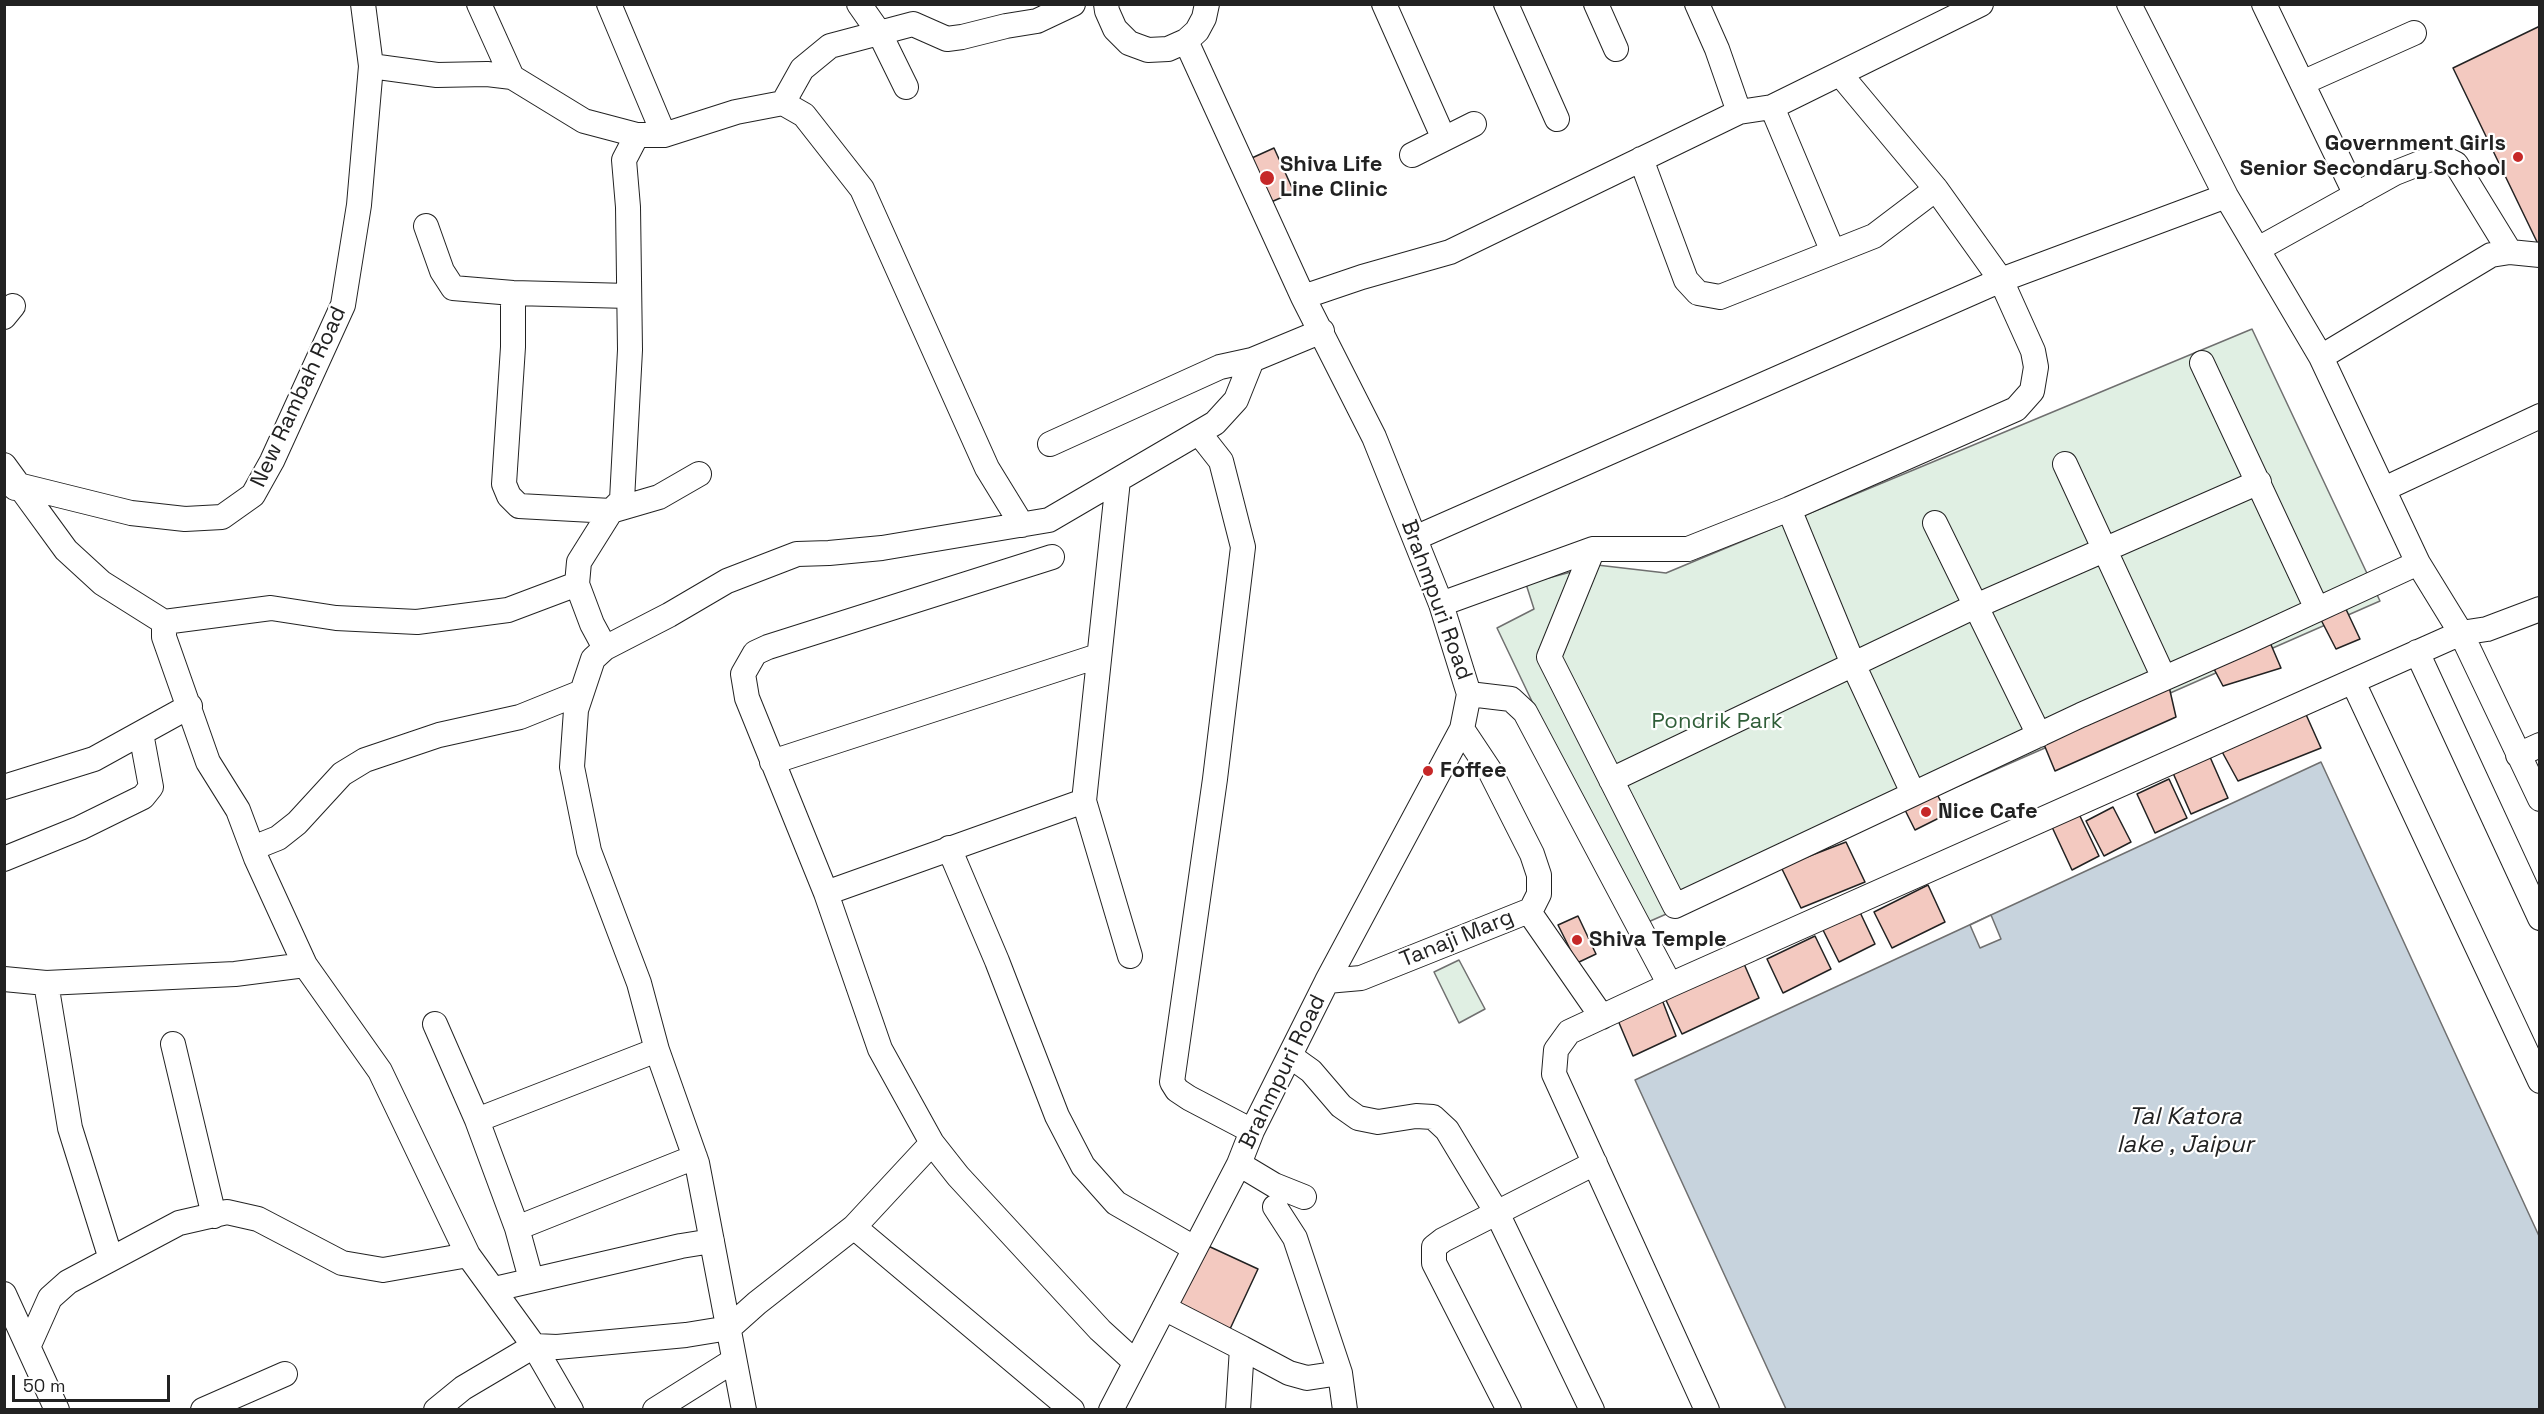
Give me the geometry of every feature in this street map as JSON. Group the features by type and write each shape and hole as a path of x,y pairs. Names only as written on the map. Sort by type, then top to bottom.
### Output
{"street":[{"name":"New Rambah Road","path":"13,488 131,513 185,519 222,517 253,495 272,461 343,305 359,205 371,66 363,4"},
{"path":"478,4 512,77"},
{"path":"609,4 664,135"},
{"path":"859,4 880,34 906,87"},
{"path":"783,103 802,69 830,46 913,24 947,39 962,37 1037,21 1073,4"},
{"path":"1106,4 1115,29 1129,43 1148,50 1168,49 1186,41 1197,31 1204,18 1207,4"},
{"path":"1384,4 1444,139"},
{"path":"1506,4 1557,118"},
{"path":"1596,4 1616,49"},
{"path":"1697,4 1717,49 1739,111"},
{"path":"1303,297 1362,277 1450,252 1739,111 1772,106 1981,4"},
{"path":"2129,4 2226,196 2321,357 2418,563 2461,633 2540,799"},
{"path":"2264,4 2356,195"},
{"path":"2302,83 2414,33"},
{"name":"Brahmpuri Road","path":"1111,1410 1239,1164 1252,1131 1327,981 1462,729 1469,694 1441,604 1374,437 1303,297 1186,41"},
{"path":"371,66 437,75 487,74 512,77 584,121 637,135 664,135 736,112 783,103 804,115 862,189 987,468 1022,525"},
{"path":"1441,604 1593,549 1688,549 1789,509 2016,409 2032,391 2036,367 2033,351 2001,280 1936,189 1840,74"},
{"path":"1772,106 1833,252"},
{"path":"1412,155 1474,124"},
{"path":"605,648 592,624 577,584 579,562 611,511 622,500 629,362 628,207 624,160 637,135"},
{"path":"2258,249 2395,173 2442,157 2456,164 2510,252"},
{"path":"1641,159 1686,280 1698,293 1720,297 1874,236 1936,189"},
{"path":"1415,538 2001,280 2226,196"},
{"path":"426,226 442,271 453,288 513,293 629,296"},
{"path":"2321,357 2491,255 2510,252 2540,255"},
{"path":"513,293 513,347 504,484 509,496 519,506 611,511 659,497 699,474"},
{"path":"1050,444 1220,367 1252,360 1322,331"},
{"path":"744,1410 695,1157 657,1050 639,983 587,840 572,766 576,710 593,659 605,648 669,615 727,581 797,554 882,548 1049,520 1215,423 1236,400 1252,360"},
{"path":"2202,363 2318,609"},
{"path":"2384,489 2540,416"},
{"path":"1199,433 1221,461 1243,547 1215,779 1172,1082 1177,1090 1188,1098 1252,1131"},
{"path":"2065,464 2164,678"},
{"path":"4,465 13,488 43,520 66,550 102,583 164,622 271,608 336,618 417,622 508,610 577,584"},
{"path":"1118,480 1114,536 1098,656 1084,801 1130,956"},
{"path":"1611,780 1975,607 2259,482"},
{"path":"1789,509 1853,664 1913,794"},
{"path":"1935,523 2039,735"},
{"path":"1593,549 1550,657 1675,906 2039,735 2418,563"},
{"path":"1052,558 755,653 743,674 747,698 826,893 880,1049 932,1143 958,1176 1100,1330 1135,1362"},
{"path":"1707,1410 1554,1074 1556,1050 1569,1032 2417,652 2461,633 2487,629 2540,609"},
{"path":"164,622 164,636 208,762 238,810 305,965 380,1071 468,1255 495,1289 516,1324 534,1346 571,1410"},
{"path":"2417,652 2540,918"},
{"path":"772,762 1098,656"},
{"path":"2353,682 2540,1081"},
{"path":"253,848 278,838 297,823 342,774 365,760 439,735 520,717 582,692"},
{"path":"1469,694 1511,699 1525,712 1670,985"},
{"path":"4,787 94,759 189,706"},
{"name":"Tanaji Marg","path":"1327,981 1362,978 1531,910 1539,894 1539,875 1532,854 1490,771 1462,729"},
{"path":"4,859 80,828 143,797 151,787 141,732"},
{"path":"2518,755 2540,745"},
{"path":"826,893 1084,801"},
{"path":"949,848 997,961 1057,1116 1083,1166 1116,1203 1194,1248"},
{"path":"1534,919 1602,1017"},
{"path":"4,979 46,983 235,974 305,965"},
{"path":"46,983 70,1128 111,1259"},
{"path":"435,1024 477,1120 517,1228 531,1280"},
{"path":"173,1044 214,1216"},
{"path":"477,1120 657,1050"},
{"path":"1290,1056 1311,1071 1341,1106 1358,1118 1378,1122 1416,1116 1433,1117 1447,1130 1497,1214 1592,1410"},
{"path":"436,1410 463,1388 534,1346 557,1347 686,1335 729,1328 854,1227 932,1143"},
{"path":"517,1228 695,1157"},
{"path":"1509,1410 1434,1263 1434,1248 1443,1240 1595,1163"},
{"path":"1239,1164 1274,1185 1304,1197"},
{"path":"1275,1207 1295,1238 1340,1373 1345,1410"},
{"path":"29,1346 50,1298 68,1282 179,1224 227,1212 258,1219 342,1263 383,1270 468,1255"},
{"path":"854,1227 1072,1410"},
{"path":"495,1289 681,1246 712,1241"},
{"path":"4,1294 57,1410"},
{"path":"1164,1308 1289,1373 1307,1378 1340,1373"},
{"path":"1238,1410 1242,1348"},
{"path":"655,1410 733,1360"},
{"path":"204,1410 285,1374"}],"green space":[{"name":"Pondrik Park","path":"2252,329 2380,601 1639,926 1497,628 1534,609 1526,584 1597,565 1666,573"},
{"path":"1459,960 1485,1009 1459,1023 1434,972"}],"water":[{"name":"Tal Katora lake , Jaipur","path":"2321,762 2539,1236 2539,1409 1786,1409 1635,1080"}],"pier":[{"path":"1991,915 2001,939 1980,948 1970,925"}],"building":[{"name":"Government Girls Senior Secondary School","path":"2540,26 2539,246 2453,68"},
{"path":"1274,148 1294,192 1262,206 1243,162"},
{"path":"2344,605 2360,639 2336,649 2318,614"},
{"path":"2269,640 2281,668 2223,686 2213,667"},
{"path":"2168,682 2176,717 2055,771 2043,742"},
{"path":"2304,710 2321,748 2238,781 2220,748"},
{"path":"2210,757 2228,798 2191,814 2173,773"},
{"path":"2169,779 2187,818 2155,833 2137,794"},
{"name":"Nice Cafe","path":"1937,794 1947,814 1915,830 1905,810"},
{"path":"2113,807 2131,842 2104,856 2086,821"},
{"path":"2079,814 2099,856 2072,870 2052,827"},
{"path":"1846,842 1865,882 1801,908 1781,867"},
{"path":"1928,885 1945,922 1892,948 1874,912"},
{"path":"1858,908 1875,944 1839,962 1821,926"},
{"name":"Shiva Temple","path":"1578,916 1596,954 1577,963 1558,925"},
{"path":"1815,936 1831,969 1783,993 1767,959"},
{"path":"1741,957 1759,998 1682,1034 1664,996"},
{"path":"1661,997 1676,1036 1633,1056 1617,1018"},
{"path":"1206,1245 1258,1269 1230,1329 1178,1305"}],"place":[{"name":"Government Girls Senior Secondary School","path":"2518,157"},
{"name":"Shiva Life Line Clinic","path":"1267,178"},
{"name":"Foffee","path":"1428,771"},
{"name":"Nice Cafe","path":"1926,812"},
{"name":"Shiva Temple","path":"1577,940"}]}
